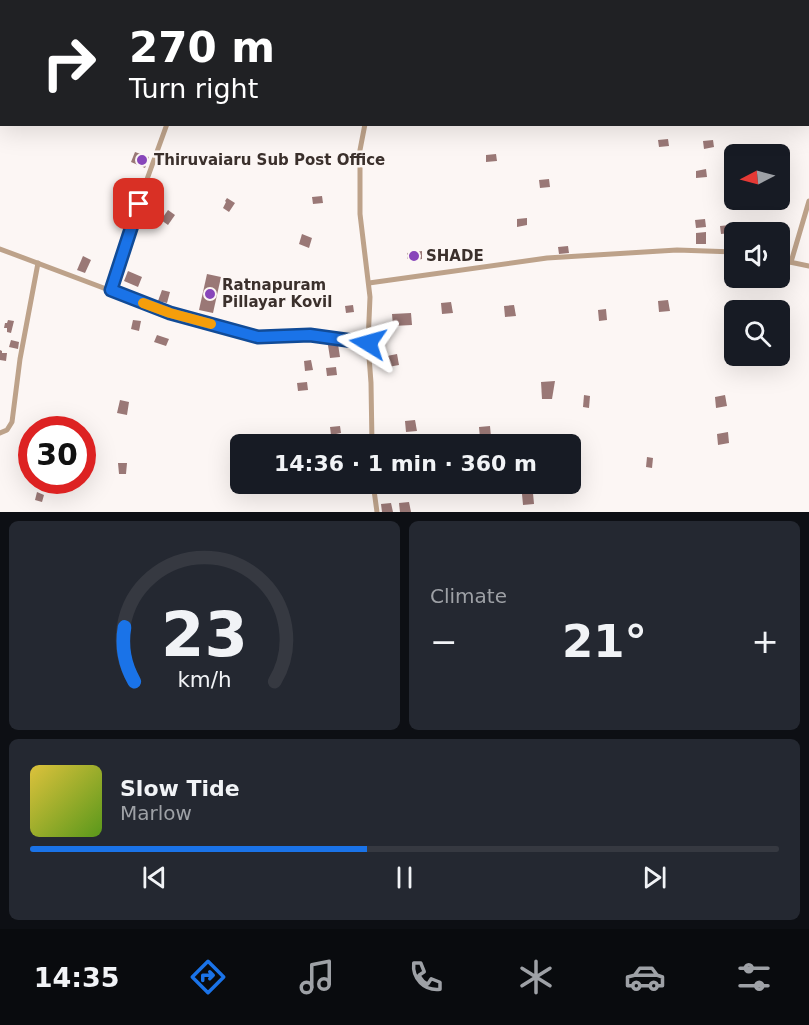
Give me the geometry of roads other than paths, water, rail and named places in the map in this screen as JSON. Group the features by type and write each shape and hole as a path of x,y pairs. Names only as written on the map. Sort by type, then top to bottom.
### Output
{"street":[{"path":"111,290 166,126"},
{"path":"365,126 360,150 360,214 370,297 368,343 372,434"},
{"path":"809,201 791,262 809,266"},
{"path":"0,249 170,313 258,337 310,335 368,343"},
{"path":"369,283 547,258 677,250 724,252"},
{"path":"0,433 7,430 12,422 20,359 38,263"},
{"path":"375,494 377,512"}],"place":[{"name":"Thiruvaiaru Sub Post Office","path":"142,160"},
{"name":"SHADE","path":"414,256"},
{"name":"Ratnapuram Pillayar Kovil","path":"210,294"}]}
